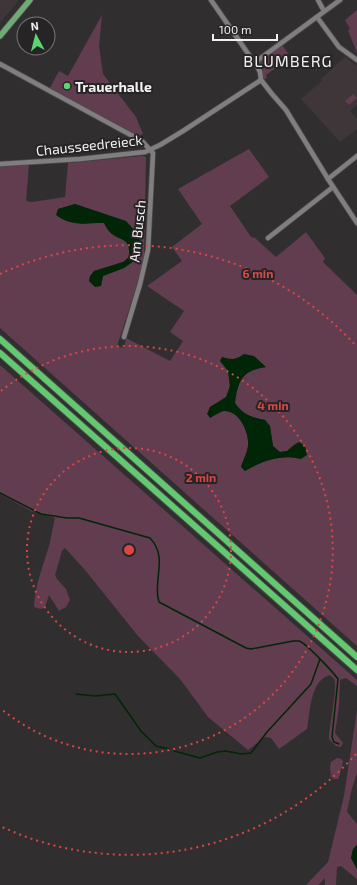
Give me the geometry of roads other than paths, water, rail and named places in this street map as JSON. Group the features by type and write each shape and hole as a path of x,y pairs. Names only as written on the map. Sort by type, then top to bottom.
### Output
{"highway":[{"path":"0,338 357,657"},
{"path":"0,353 357,670"}],"main road":[{"path":"0,36 30,0"}],"street":[{"path":"211,0 260,72 262,80 286,110 357,223"},
{"path":"318,0 324,11"},
{"path":"254,63 340,0"},
{"path":"317,16 339,47 357,60"},
{"name":"Chausseedreieck","path":"0,64 142,141 151,150 104,157 0,164"},
{"path":"151,150 262,80"},
{"name":"Am Busch","path":"124,337 143,274 148,250 153,157 151,150"},
{"path":"328,179 357,156"},
{"path":"268,238 333,187"}],"waterway":[{"path":"0,493 41,514 67,518 79,518 150,538 156,546 158,553 159,570 157,594 159,602 246,648 251,649 293,641 299,641 302,643 319,658 338,679 332,737 334,742 339,744"},
{"path":"174,751 200,758 217,752 226,751 241,754 251,753 267,732 311,684 320,659"},
{"path":"76,694 95,696 115,694 141,731 156,746 169,749"}],"place":[{"name":"Trauerhalle","path":"67,86"}],"district":[{"name":"BLUMBERG","path":"288,60"}]}
